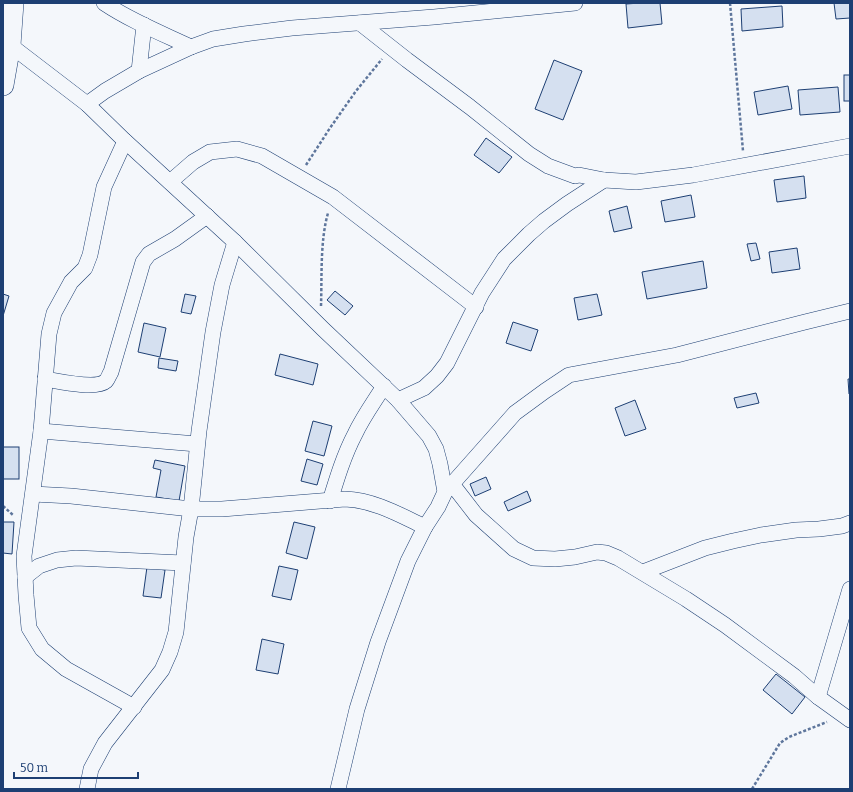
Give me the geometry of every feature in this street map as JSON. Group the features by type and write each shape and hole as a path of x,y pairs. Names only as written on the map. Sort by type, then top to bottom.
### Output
{"street":[{"path":"3,85 6,44 13,3"},
{"path":"104,3 117,12 190,46"},
{"path":"87,104 105,91 139,71 190,46 213,39 292,28 360,23 484,7 575,3"},
{"path":"360,23 529,154 548,166 575,176 579,175 604,180 636,182 693,175 850,146"},
{"path":"139,71 144,25"},
{"path":"6,44 87,104 235,242 322,329 384,386 429,436 436,449 448,488 514,549 533,558 555,559 575,557 597,552 606,553 618,558 643,572 725,625 794,676 818,697 847,718"},
{"path":"125,141 104,187 90,255 85,268 71,282 54,313 49,334 41,431 24,556 29,628 42,649 66,669 134,708"},
{"path":"170,182 193,162 210,152 237,149 262,156 333,197 476,307"},
{"path":"398,400 424,388 448,363 482,293 504,259 544,221 604,180"},
{"path":"45,379 87,385 98,384 105,381 111,372 143,262 149,254 175,239 207,216"},
{"path":"88,789 91,769 105,743 134,708 162,670 170,652 176,632 186,538 213,332 222,285 235,242"},
{"path":"338,789 357,709 378,642 408,561 425,527 448,488 515,413 569,375 677,355 850,311"},
{"path":"330,501 354,435 384,386"},
{"path":"41,431 198,444"},
{"path":"33,494 71,496 152,506 191,509 222,509 355,500 371,503 425,527"},
{"path":"643,572 705,548 734,541 796,530 842,526 850,523"},
{"path":"25,577 39,566 57,560 76,558 183,563"},
{"path":"818,697 850,589"}],"path":[{"path":"730,3 744,166"},
{"path":"298,177 356,91 392,48"},
{"path":"322,329 321,310 324,235 333,197"},
{"path":"752,789 780,743 794,734 811,727 847,718"}],"building":[{"path":"660,3 662,24 628,28 626,4"},
{"path":"834,3 850,3 850,18 836,19"},
{"path":"782,6 783,27 742,31 741,9"},
{"path":"554,60 582,71 563,120 535,109"},
{"path":"844,75 850,75 850,101 844,101"},
{"path":"788,86 792,109 758,115 754,92"},
{"path":"838,87 840,112 800,115 798,90"},
{"path":"486,138 512,157 499,173 474,155"},
{"path":"804,176 806,198 777,202 774,180"},
{"path":"691,195 695,217 665,222 661,201"},
{"path":"627,206 632,228 614,232 609,211"},
{"path":"756,243 760,259 751,261 747,244"},
{"path":"797,248 800,269 772,273 769,252"},
{"path":"703,261 707,288 647,299 642,272"},
{"path":"335,291 353,306 345,315 327,300"},
{"path":"3,294 9,296 3,316"},
{"path":"185,294 196,296 191,314 181,312"},
{"path":"597,294 602,315 578,320 574,298"},
{"path":"513,322 538,330 531,351 506,343"},
{"path":"144,323 166,328 160,357 138,352"},
{"path":"280,354 318,364 313,385 275,375"},
{"path":"159,358 178,361 176,371 158,368"},
{"path":"848,379 850,379 850,394 849,394"},
{"path":"756,393 759,403 737,408 734,398"},
{"path":"635,400 646,429 625,436 615,408"},
{"path":"313,421 332,426 324,456 305,451"},
{"path":"3,447 19,447 19,479 3,479"},
{"path":"307,459 323,464 317,485 301,481"},
{"path":"155,460 185,466 179,501 156,497 161,470 153,468"},
{"path":"486,477 491,489 475,496 470,484"},
{"path":"527,491 531,501 508,511 504,502"},
{"path":"3,522 14,522 12,554 3,553"},
{"path":"294,522 315,527 307,559 286,553"},
{"path":"279,566 298,570 291,600 272,596"},
{"path":"147,567 165,570 161,598 143,596"},
{"path":"262,639 284,644 278,674 256,670"},
{"path":"776,674 805,697 792,714 763,690"}]}
